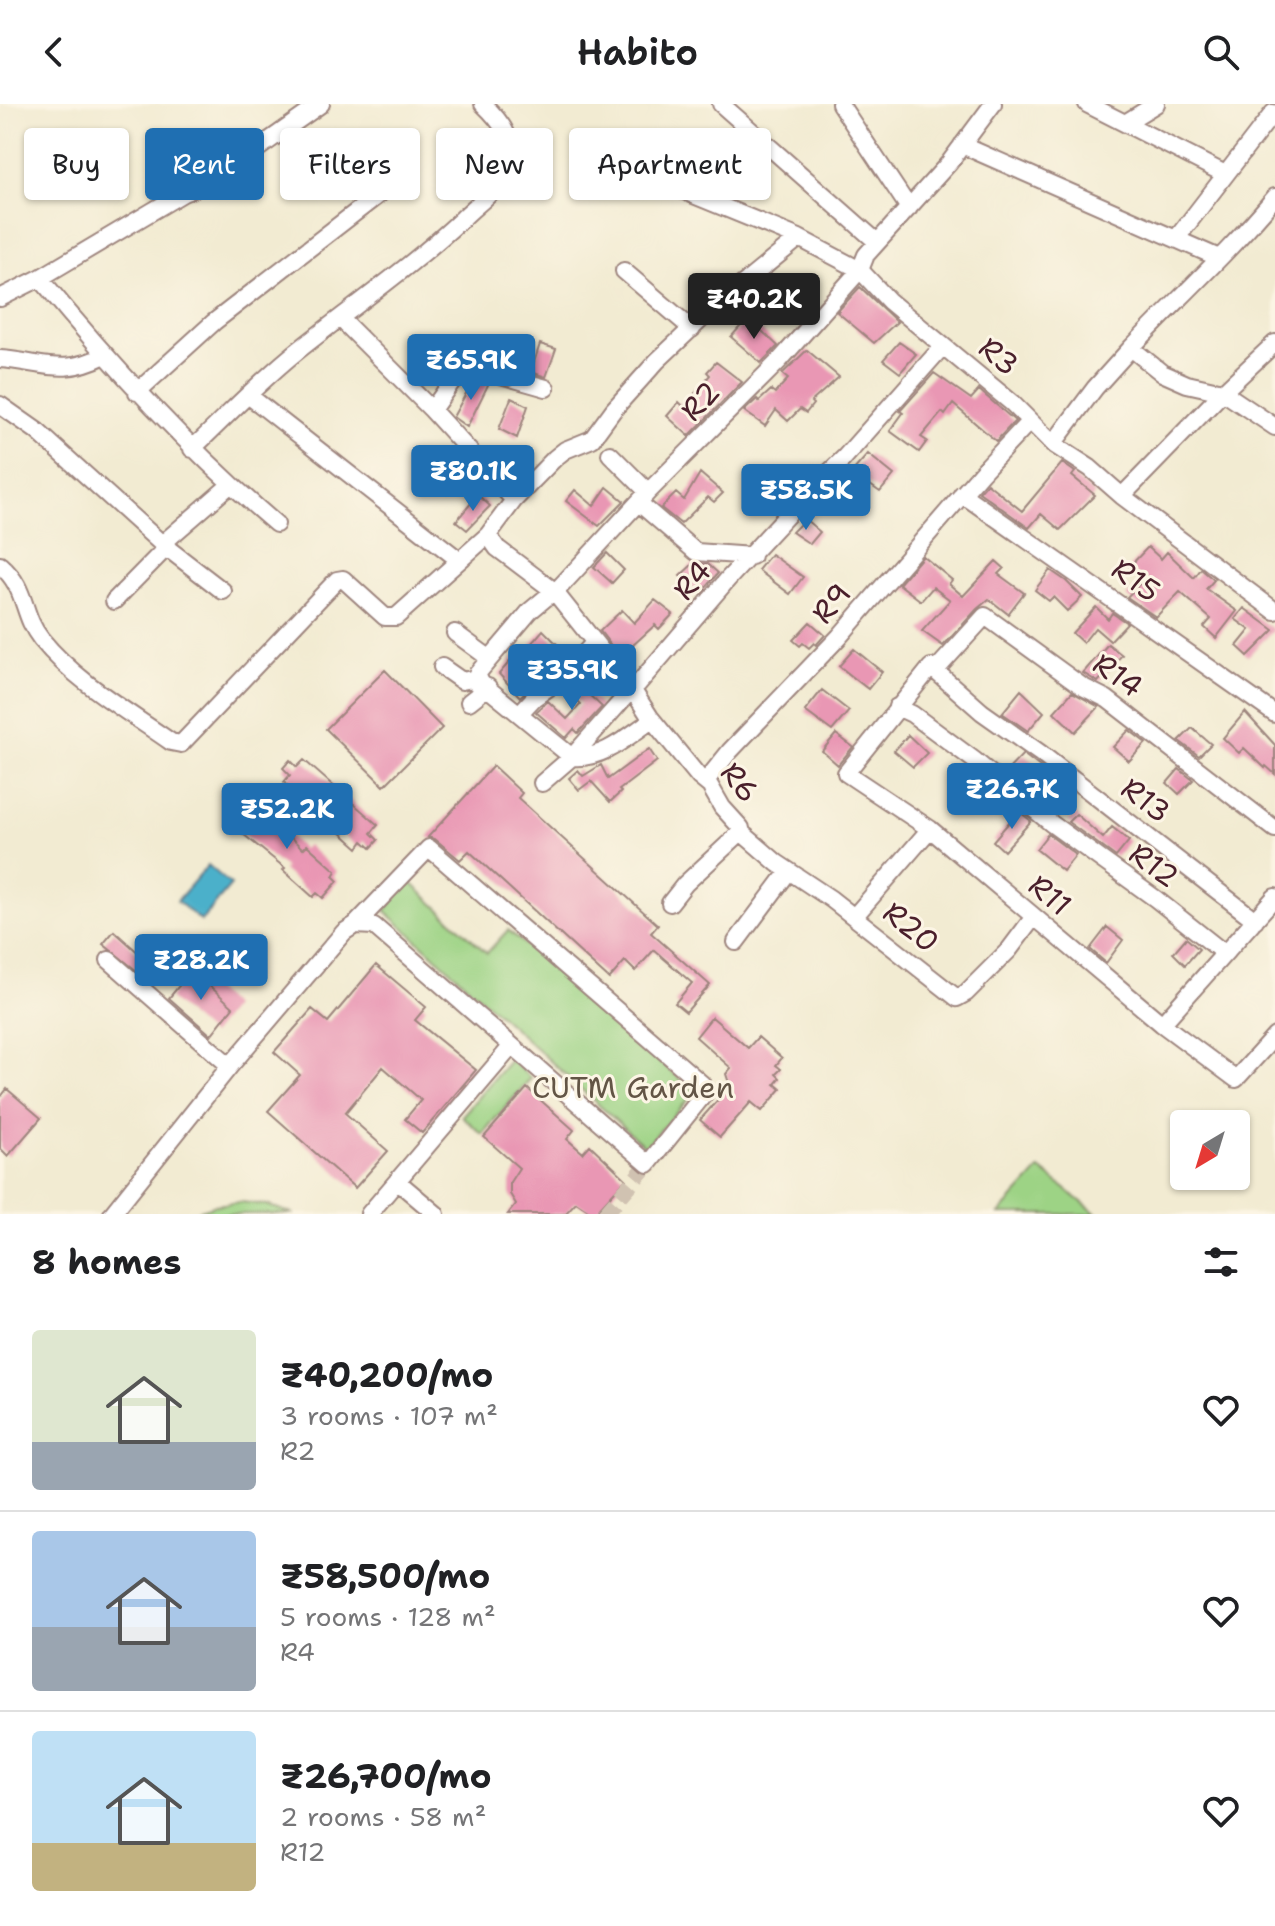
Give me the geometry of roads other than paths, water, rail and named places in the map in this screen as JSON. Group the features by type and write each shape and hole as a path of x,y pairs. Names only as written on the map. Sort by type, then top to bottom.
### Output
{"street":[{"path":"0,298 40,278 183,193 209,183 321,104"},
{"path":"192,449 293,355 451,230 499,183 510,155 509,139 503,124 483,104"},
{"path":"721,104 877,242"},
{"path":"840,104 909,208"},
{"path":"706,200 799,238 860,270 866,255 962,145 993,104"},
{"path":"1087,104 1225,174"},
{"path":"1125,123 1156,104"},
{"path":"1176,239 1270,108"},
{"path":"962,145 1219,258"},
{"path":"137,392 214,322 372,200"},
{"path":"1053,444 1095,388 1131,348 1237,243 1274,200"},
{"name":"R2","path":"0,565 18,584 31,623 51,650 100,693 171,742 181,744 337,580 343,579 385,617 393,619 488,535 514,500 555,458 565,450 592,439 657,361 710,311 799,238"},
{"name":"R2","path":"475,676 530,611 554,591 780,360 860,270"},
{"name":"R3","path":"860,270 889,301 1012,403 1053,444 1090,468 1122,496 1275,611"},
{"path":"624,271 692,329"},
{"path":"40,278 137,392 192,449 276,524"},
{"path":"340,318 432,410 514,500"},
{"path":"1122,496 1275,343"},
{"name":"R4","path":"542,783 572,757 632,689 645,679 728,579 896,401 943,346"},
{"path":"1131,348 1162,373 1187,384 1223,392 1275,427"},
{"path":"0,359 53,368 90,363 105,355"},
{"path":"432,410 458,373 472,367 546,388"},
{"path":"248,395 459,560"},
{"path":"0,405 37,431 165,545 223,591"},
{"name":"R9","path":"705,782 730,751 839,637 962,494 1029,422"},
{"path":"610,454 644,497 696,552 752,556"},
{"path":"114,601 165,545 230,485"},
{"name":"R15","path":"962,494 1275,714"},
{"path":"488,535 497,548 554,591 632,689"},
{"name":"R14","path":"935,671 985,616 1083,687 1107,699 1275,829"},
{"path":"455,633 489,658"},
{"path":"520,713 534,698 562,678 594,643"},
{"path":"442,667 462,681 475,676 572,757 583,758 604,751 652,720"},
{"path":"897,707 931,667 935,671"},
{"name":"R13","path":"935,671 982,712 1040,753 1255,920"},
{"path":"469,702 487,689"},
{"name":"R6","path":"632,689 652,720 705,782 741,832 702,867 670,903"},
{"name":"R11","path":"897,707 846,773 930,829 1162,1024 1236,1079 1275,1036"},
{"name":"R12","path":"897,707 912,714 974,760 1052,824 1224,953"},
{"path":"854,917 930,829"},
{"name":"R20","path":"741,832 957,998 966,993 1009,950 1033,918"},
{"path":"112,1214 230,1066 350,928 429,848 702,1084 705,1093 648,1164 374,926 350,928"},
{"path":"736,942 789,871"},
{"path":"1162,1024 1275,897"},
{"path":"109,960 230,1066"},
{"path":"369,1214 511,1047"},
{"path":"397,1181 436,1214"}],"water":[{"path":"208,865 231,885 201,921 177,901"}],"tunnel":[{"path":"605,1214 648,1164"}],"park label":[{"name":"CUTM Garden","path":"633,1087"}]}
